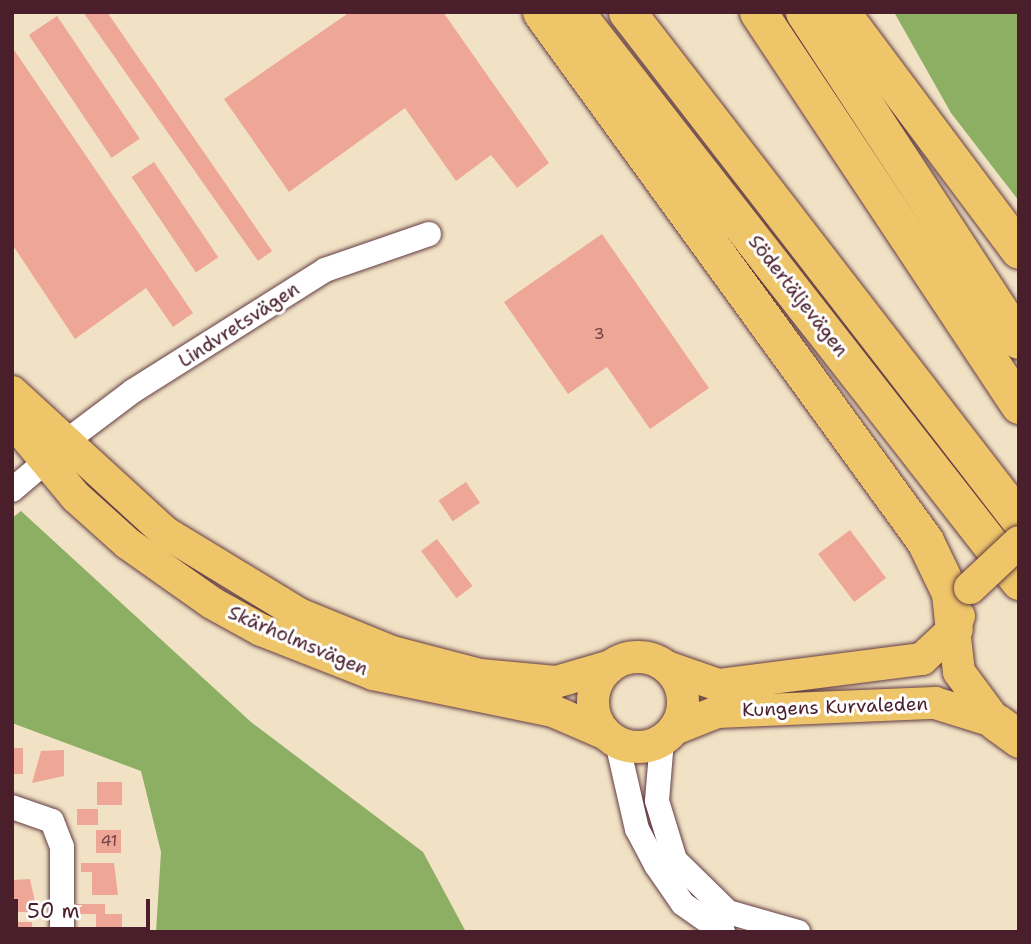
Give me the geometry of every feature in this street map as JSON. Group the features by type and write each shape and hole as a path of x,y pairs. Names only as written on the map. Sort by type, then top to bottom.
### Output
{"highway":[{"path":"541,12 925,541 950,593 954,629"},
{"name":"Södertäljevägen","path":"575,12 1019,581"},
{"path":"627,12 1019,519"},
{"path":"758,12 1019,405"},
{"path":"804,12 1019,341"},
{"path":"841,12 1019,250"}],"main road":[{"name":"Skärholmsvägen","path":"12,392 55,453 127,543 261,630 373,674 553,711 612,738"},
{"name":"Skärholmsvägen","path":"12,420 211,565 347,635 442,667 528,682 556,682 611,666"},
{"path":"1011,731 959,672 954,629 970,589 1019,542"},
{"name":"Kungens Kurvaleden","path":"667,667 718,685 922,659 954,629"},
{"path":"641,656 667,667 683,698 668,735 640,746 612,738 593,699 611,666 641,656"},
{"name":"Kungens Kurvaleden","path":"668,735 717,712 935,703 1011,731"}],"street":[{"name":"Lindvretsvägen","path":"12,490 133,391 325,270 429,234"},
{"path":"668,735 657,801 676,860 728,912 798,932"},
{"path":"612,738 637,829 656,865 683,904 723,932"},
{"path":"12,807 52,821 62,847 62,932"}],"green space":[{"path":"894,12 1019,12 1019,201 951,113"},
{"path":"21,511 251,722 423,852 466,932 156,932 161,852 141,771 12,723 12,518"}],"building":[{"path":"83,12 107,12 272,251 258,261"},
{"path":"350,12 443,12 549,163 517,188 491,155 456,181 405,108 289,192 224,99"},
{"path":"57,16 140,139 112,158 29,35"},
{"path":"12,47 193,313 173,327 146,288 75,339 12,244"},
{"path":"154,162 218,257 196,272 132,177"},
{"path":"602,234 709,388 650,429 607,367 568,394 504,302"},
{"path":"466,482 480,503 453,521 439,500"},
{"path":"850,530 886,578 854,602 818,554"},
{"path":"437,539 473,586 457,598 421,551"},
{"path":"12,748 23,748 23,774 12,774"},
{"path":"64,750 64,776 32,783 41,751"},
{"path":"97,782 122,782 122,805 97,805"},
{"path":"77,809 98,809 98,825 77,825"},
{"path":"96,830 121,830 121,853 96,853"},
{"path":"81,863 114,863 118,895 92,895 92,872 81,872"},
{"path":"30,879 37,912 12,912 12,880"},
{"path":"76,904 105,904 105,914 122,914 122,932 96,932 96,914 76,914"},
{"path":"12,922 32,922 32,932 12,932"}]}
